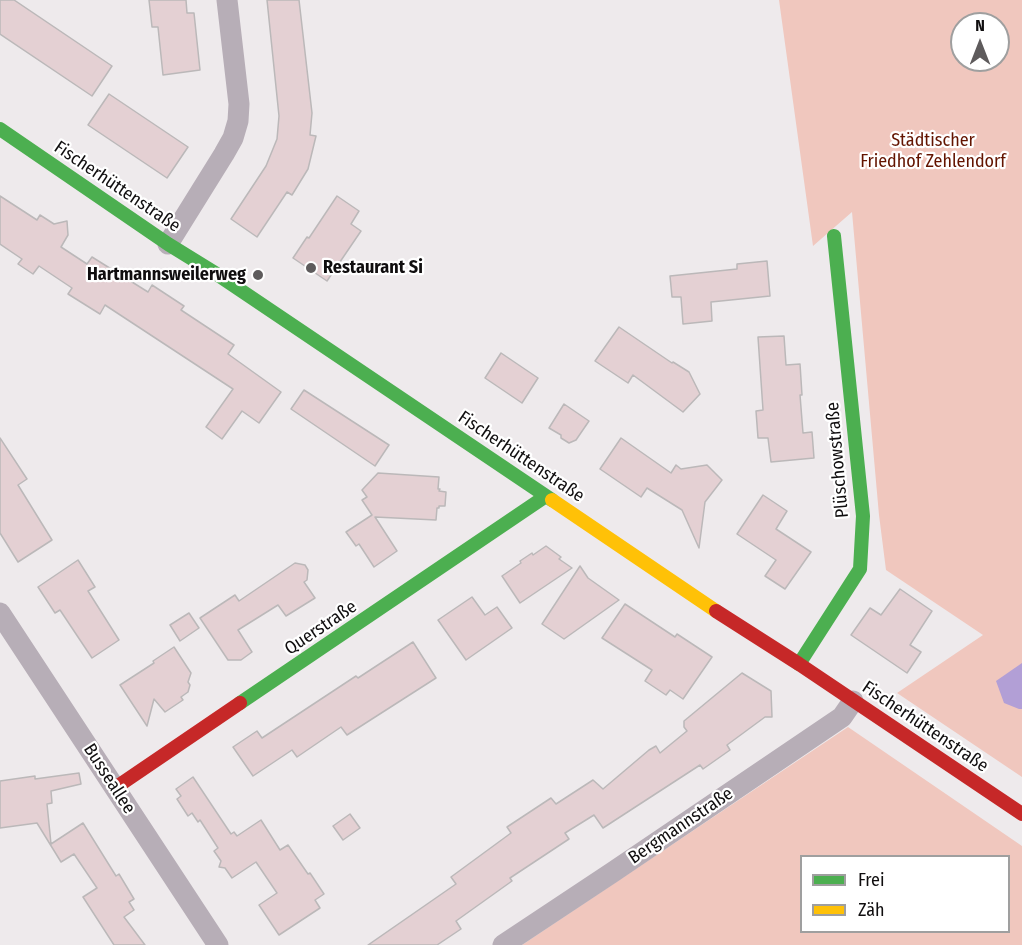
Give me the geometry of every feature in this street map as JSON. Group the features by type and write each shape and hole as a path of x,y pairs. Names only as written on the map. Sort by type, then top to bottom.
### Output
{"street":[{"path":"168,244 224,154 238,121 239,104 227,0"},
{"name":"Fischerhüttenstraße","path":"0,129 168,244 1022,814"},
{"name":"Plüschowstraße","path":"799,664 860,569 863,516 834,236"},
{"name":"Querstraße","path":"115,788 546,496"},
{"name":"Busseallee","path":"0,613 218,945"},
{"name":"Bergmannstraße","path":"503,945 842,717 853,700"}],"green space":[{"name":"Städtischer Friedhof Zehlendorf","path":"779,0 1022,0 1022,777 897,693 983,635 886,570 852,212 813,246"},
{"path":"848,727 1022,846 1022,945 522,945"}],"shaded area":[{"path":"1022,663 1022,709 1019,709 1004,703 996,681"}],"building":[{"path":"0,0 14,0 112,66 92,96 0,34"},
{"path":"149,0 186,0 187,13 194,13 200,70 163,75 158,27 152,27"},
{"path":"267,0 299,0 312,113 310,135 316,136 308,169 292,195 287,192 257,237 231,219 266,166 277,139 279,116"},
{"path":"109,94 188,147 167,178 88,125"},
{"path":"0,196 37,220 40,215 54,224 67,221 68,235 61,247 87,264 92,257 148,292 152,285 184,306 181,310 234,345 228,354 281,392 259,423 242,411 222,439 206,427 233,389 105,305 100,314 68,294 72,288 39,266 33,274 18,264 22,259 0,244"},
{"path":"337,196 359,211 351,224 361,231 327,281 293,258"},
{"path":"767,261 770,296 711,302 712,321 683,324 681,297 672,297 670,276 737,269 737,264"},
{"path":"619,327 689,372 700,394 683,412 633,375 628,383 595,361"},
{"path":"784,336 786,365 800,364 803,433 812,432 814,458 771,462 768,438 758,438 756,411 763,410 758,337"},
{"path":"501,353 538,378 522,403 485,378"},
{"path":"304,390 389,445 375,466 291,409"},
{"path":"564,404 589,421 576,440 569,443 549,428"},
{"path":"0,438 27,479 18,485 52,540 18,562 0,533"},
{"path":"621,438 671,473 676,465 681,469 707,465 722,480 705,502 699,548 682,510 647,488 641,497 600,469"},
{"path":"378,473 439,477 438,489 446,492 445,506 437,508 436,520 375,517 397,551 374,567 359,544 356,546 346,532 372,515 362,500 367,497 362,490"},
{"path":"763,495 787,511 776,529 811,552 785,589 765,576 776,560 737,534"},
{"path":"546,546 572,568 520,603 502,576 521,563 520,561"},
{"path":"78,560 95,587 88,591 119,640 92,658 60,610 55,613 38,587"},
{"path":"295,563 305,565 308,570 307,580 304,582 315,598 286,616 278,605 238,630 252,652 241,660 228,660 200,618 235,595 239,601"},
{"path":"580,566 588,578 619,600 564,639 542,624"},
{"path":"900,589 932,611 910,645 921,652 907,673 851,635 870,608 881,615"},
{"path":"472,597 485,615 497,607 512,628 466,660 438,620"},
{"path":"625,604 675,637 677,634 712,657 683,699 670,690 666,695 645,681 652,670 602,638"},
{"path":"189,613 199,628 180,641 170,625"},
{"path":"413,642 436,678 347,735 341,727 297,757 292,750 253,776 233,747 257,731 262,738 356,676 358,678"},
{"path":"174,647 191,673 188,692 181,697 183,700 165,712 154,699 147,726 120,685"},
{"path":"742,673 771,691 772,717 765,717 727,745 730,750 703,769 700,765 603,828 594,815 565,833 569,839 510,878 512,881 456,921 461,929 437,945 368,945 456,884 451,877 511,833 507,827 551,798 556,804 593,780 603,789 649,750 656,746 660,753 687,731 684,721"},
{"path":"79,773 81,784 51,791 52,803 47,804 51,844 83,823 116,876 119,874 134,899 129,902 134,910 124,917 145,945 114,945 83,897 97,888 74,854 61,862 37,823 0,828 0,781"},
{"path":"193,777 231,834 234,832 237,836 261,820 280,850 288,845 324,894 315,900 320,908 279,935 259,905 277,893 256,862 232,878 225,868 219,867 221,861 214,851 218,848 200,820 198,822 192,813 188,816 177,799 181,796 176,789"},
{"path":"350,814 360,828 343,840 333,826"}],"traffic: fast":[{"path":"0,129 552,500"},
{"path":"799,664 860,569 863,516 834,236"},
{"path":"240,703 546,496"}],"traffic: slow":[{"path":"552,500 716,611"}],"traffic: jam":[{"path":"716,611 1022,814"},
{"path":"115,788 240,703"}],"place":[{"name":"Restaurant Si","path":"311,268"},
{"name":"Hartmannsweilerweg","path":"258,275"}]}
